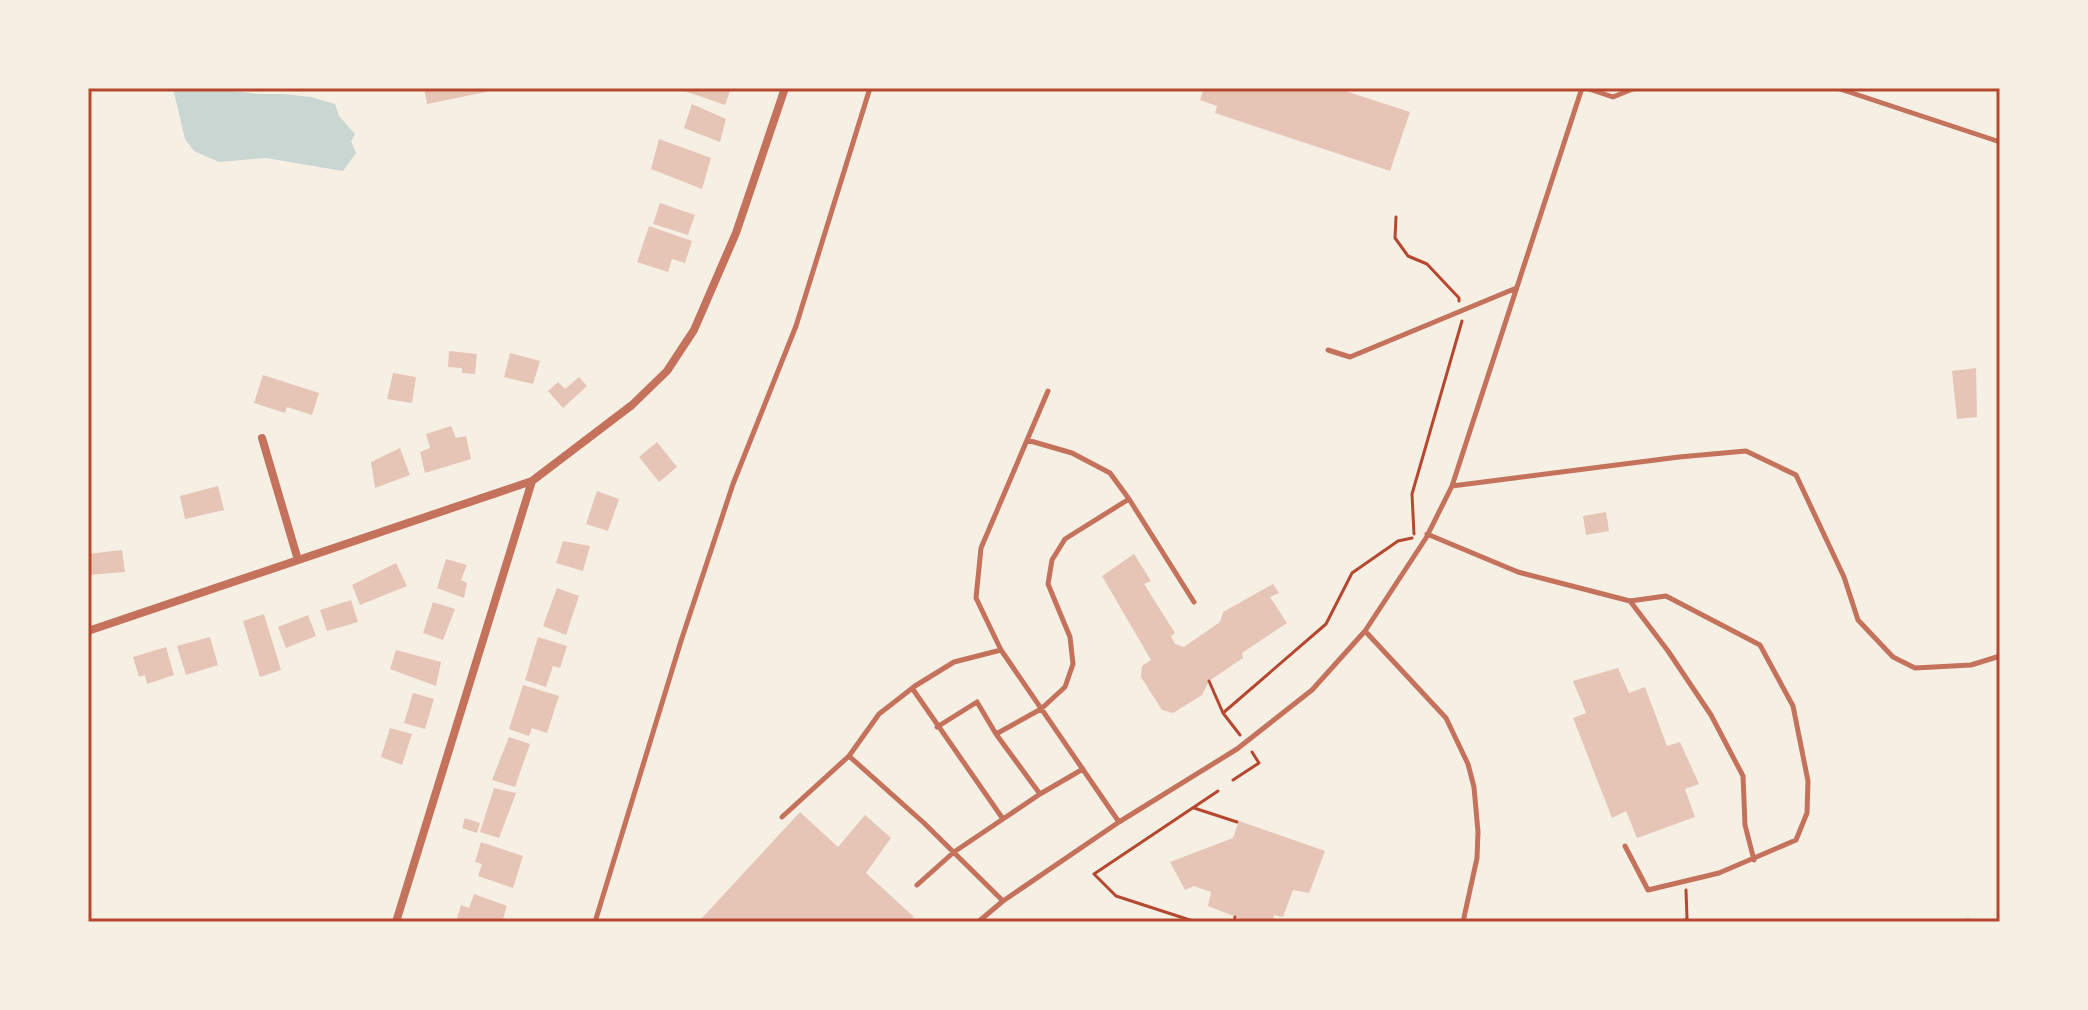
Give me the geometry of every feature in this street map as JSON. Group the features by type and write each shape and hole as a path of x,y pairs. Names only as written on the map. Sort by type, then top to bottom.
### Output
{"street":[{"path":"88,631 532,481 632,405 667,371 694,330 736,233 785,88"},
{"path":"262,438 298,560"},
{"path":"396,922 532,481"}],"lane":[{"path":"595,922 681,641 733,484 796,326 870,88"},
{"path":"978,922 1003,901 1119,822 1237,749 1312,690 1365,631 1427,534 1452,486 1584,88 1613,97 1635,88"},
{"path":"1837,88 2000,142"},
{"path":"1328,350 1350,357 1515,289"},
{"path":"1048,391 981,548 976,598 1001,650 1119,822"},
{"path":"1027,440 1072,453 1110,473 1194,602"},
{"path":"1452,486 1746,451 1796,475 1844,577 1858,620 1893,657 1915,668 1971,665 2000,656"},
{"path":"996,734 1041,709 1065,687 1073,664 1070,637 1048,584 1052,560 1065,539 1129,499"},
{"path":"1427,534 1518,572 1630,601 1666,596 1760,645 1793,706 1808,781 1807,813 1796,840 1719,873 1648,890 1625,846"},
{"path":"1630,601 1711,715 1743,776 1745,825 1754,860"},
{"path":"1365,631 1446,718 1468,764 1474,787 1478,832 1477,858 1463,922"},
{"path":"782,817 849,756 879,714 912,688 954,662 1001,650"},
{"path":"912,688 1003,819"},
{"path":"937,727 977,702 996,734 1040,794"},
{"path":"849,756 924,823 1003,901"},
{"path":"917,885 954,852 1083,769"}],"path":[{"path":"1223,713 1326,624 1352,573 1398,541 1414,538 1412,494 1462,323 1459,298 1427,264 1408,256 1395,238 1396,217"},
{"path":"1209,681 1223,713 1240,735"},
{"path":"1233,780 1259,763 1252,752"},
{"path":"1196,922 1116,896 1094,874 1218,791"},
{"path":"1194,808 1237,822"},
{"path":"1684,922 1687,918 1686,890"}],"shaded area":[{"path":"173,88 283,94 335,104 339,116 355,134 351,141 356,153 343,171 266,158 219,162 194,151 185,139"}],"building":[{"path":"424,88 485,88 486,92 427,104"},
{"path":"676,88 731,88 725,105"},
{"path":"1204,88 1336,88 1410,112 1390,171 1215,113 1217,106 1200,100"},
{"path":"692,104 726,119 720,142 684,128"},
{"path":"659,139 711,158 702,189 651,169"},
{"path":"660,203 695,215 688,235 653,224"},
{"path":"649,226 692,241 685,263 672,259 668,272 637,262"},
{"path":"449,351 477,354 475,374 462,373 462,368 448,367"},
{"path":"510,353 540,361 533,384 504,377"},
{"path":"1976,368 1977,417 1957,419 1952,371"},
{"path":"393,373 416,377 412,403 387,399"},
{"path":"263,375 319,393 312,415 287,407 285,413 254,403"},
{"path":"579,377 587,386 563,408 548,391 558,382 565,389"},
{"path":"451,426 456,438 466,436 471,459 425,473 420,452 430,448 426,434"},
{"path":"657,442 677,467 659,482 639,457"},
{"path":"400,448 410,475 375,488 371,462"},
{"path":"218,486 224,510 185,519 180,496"},
{"path":"597,491 619,499 608,531 586,524"},
{"path":"1606,512 1609,531 1586,535 1583,516"},
{"path":"563,541 590,546 583,571 556,563"},
{"path":"122,550 125,572 88,575 88,554"},
{"path":"1134,554 1151,581 1144,584 1175,633 1171,636 1175,644 1184,647 1220,622 1223,612 1273,584 1279,593 1270,597 1287,623 1242,653 1243,658 1209,681 1202,695 1173,713 1162,710 1141,677 1142,666 1151,660 1102,576"},
{"path":"446,559 467,565 461,580 467,583 464,598 437,588"},
{"path":"396,563 407,586 360,605 352,585"},
{"path":"557,588 579,596 566,635 543,626"},
{"path":"351,600 358,622 327,631 320,610"},
{"path":"433,602 455,609 443,640 423,633"},
{"path":"264,614 281,670 260,677 243,621"},
{"path":"308,615 316,636 286,648 278,627"},
{"path":"210,637 218,665 186,675 177,646"},
{"path":"538,637 567,646 560,668 553,666 546,687 525,680"},
{"path":"166,647 174,675 147,684 145,675 139,677 133,657"},
{"path":"396,650 441,662 436,686 390,669"},
{"path":"1618,668 1629,693 1645,687 1667,746 1680,742 1699,784 1685,789 1695,817 1637,838 1626,811 1612,818 1573,718 1586,713 1573,681"},
{"path":"523,685 559,696 547,733 532,728 529,736 509,729"},
{"path":"413,693 434,699 425,729 404,723"},
{"path":"390,728 412,734 402,765 381,757"},
{"path":"509,737 530,744 515,787 492,780"},
{"path":"494,788 516,793 499,838 480,832"},
{"path":"800,812 838,847 865,815 891,838 866,873 914,917 909,922 704,922 701,919"},
{"path":"465,818 480,823 477,833 462,828"},
{"path":"1239,821 1325,851 1309,893 1293,890 1283,917 1274,915 1272,922 1249,922 1208,906 1211,892 1194,886 1185,890 1170,862 1233,838"},
{"path":"481,842 523,856 513,888 478,876 482,864 475,862"},
{"path":"474,894 507,906 502,922 456,922 461,905 469,908"}]}
